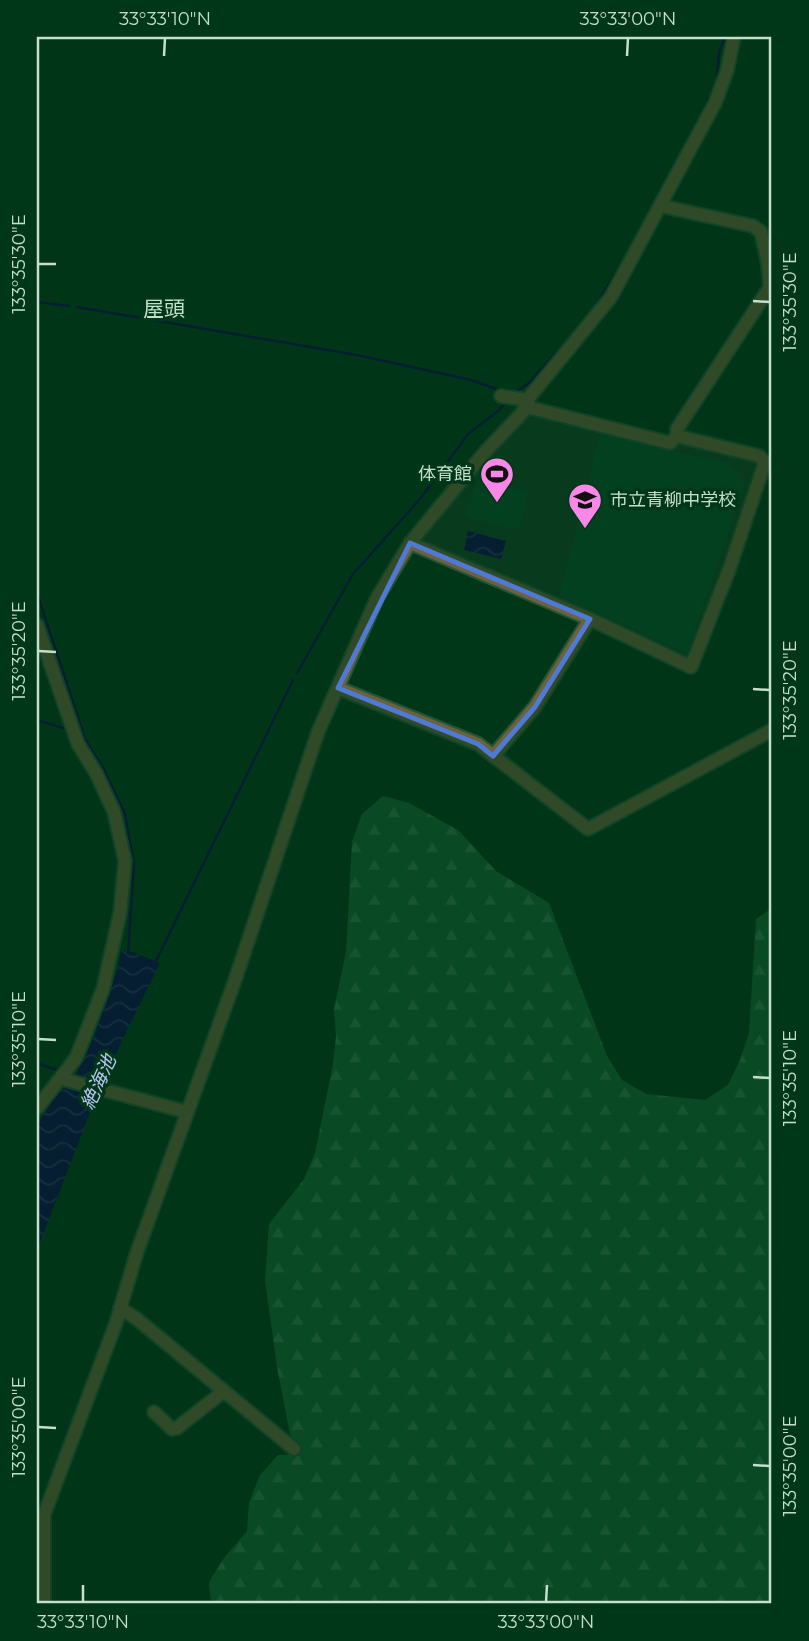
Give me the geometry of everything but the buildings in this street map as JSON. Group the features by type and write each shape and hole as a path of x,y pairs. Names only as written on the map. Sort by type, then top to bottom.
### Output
{"street":[{"path":"514,398 611,296 715,103 727,71 734,37"},
{"path":"514,398 531,408 670,443 677,436 677,429 770,287 761,232 752,226 661,206"},
{"path":"44,1604 44,1515 116,1323 318,732 377,598 410,543 485,452 523,412 514,398"},
{"path":"410,543 590,619 691,667 729,570 765,462 759,456 677,436"},
{"path":"493,756 535,707 590,619"},
{"path":"37,625 78,744 96,773 114,812 125,861 120,913 103,989 76,1058 64,1078 37,1108"},
{"path":"338,688 478,744 589,829 772,730"},
{"path":"64,1078 187,1112"},
{"path":"120,1308 294,1448"},
{"path":"153,1412 172,1429 224,1391"}],"highlighted area":[{"path":"410,543 590,619 535,707 493,756 478,744 338,688"}],"shaded area":[{"name":"市立青柳中学校","path":"530,412 672,446 686,440 761,462 733,550 688,661 425,545 423,540 437,519 472,475"},
{"path":"601,431 671,451 728,463 736,469 744,485 687,652 559,596"},
{"name":"体育館","path":"477,480 528,492 519,530 466,517"}],"green space":[{"path":"383,796 409,803 458,830 496,871 549,903 607,1056 622,1080 646,1094 705,1100 728,1085 749,1033 756,919 772,908 772,1604 211,1604 209,1582 224,1558 247,1531 249,1503 260,1475 278,1455 294,1455 277,1367 265,1281 269,1224 304,1179 315,1153 333,1064 336,1036 334,1009 346,952 352,841 362,814"}],"water":[{"path":"468,531 506,541 501,559 464,550"},
{"name":"絶海池","path":"121,952 133,952 160,963 102,1082 37,1250 37,1126 52,1101 77,1073 94,1036"}],"waterway":[{"path":"632,245 701,117 717,80 719,52 725,37"},
{"path":"597,304 627,254"},
{"path":"37,302 69,306"},
{"path":"77,307 357,355 471,380 502,391"},
{"path":"514,393 529,383 571,336"},
{"path":"297,673 353,574 420,499 469,433 507,401"},
{"path":"37,593 85,739 104,770 125,814 134,866 128,954"},
{"path":"156,961 293,680"},
{"path":"37,720 66,729"},
{"path":"37,1063 57,1070"}],"place":[{"name":"体育館","path":"497,504"},
{"name":"市立青柳中学校","path":"585,530"}],"district":[{"name":"屋頭","path":"164,309"}]}
